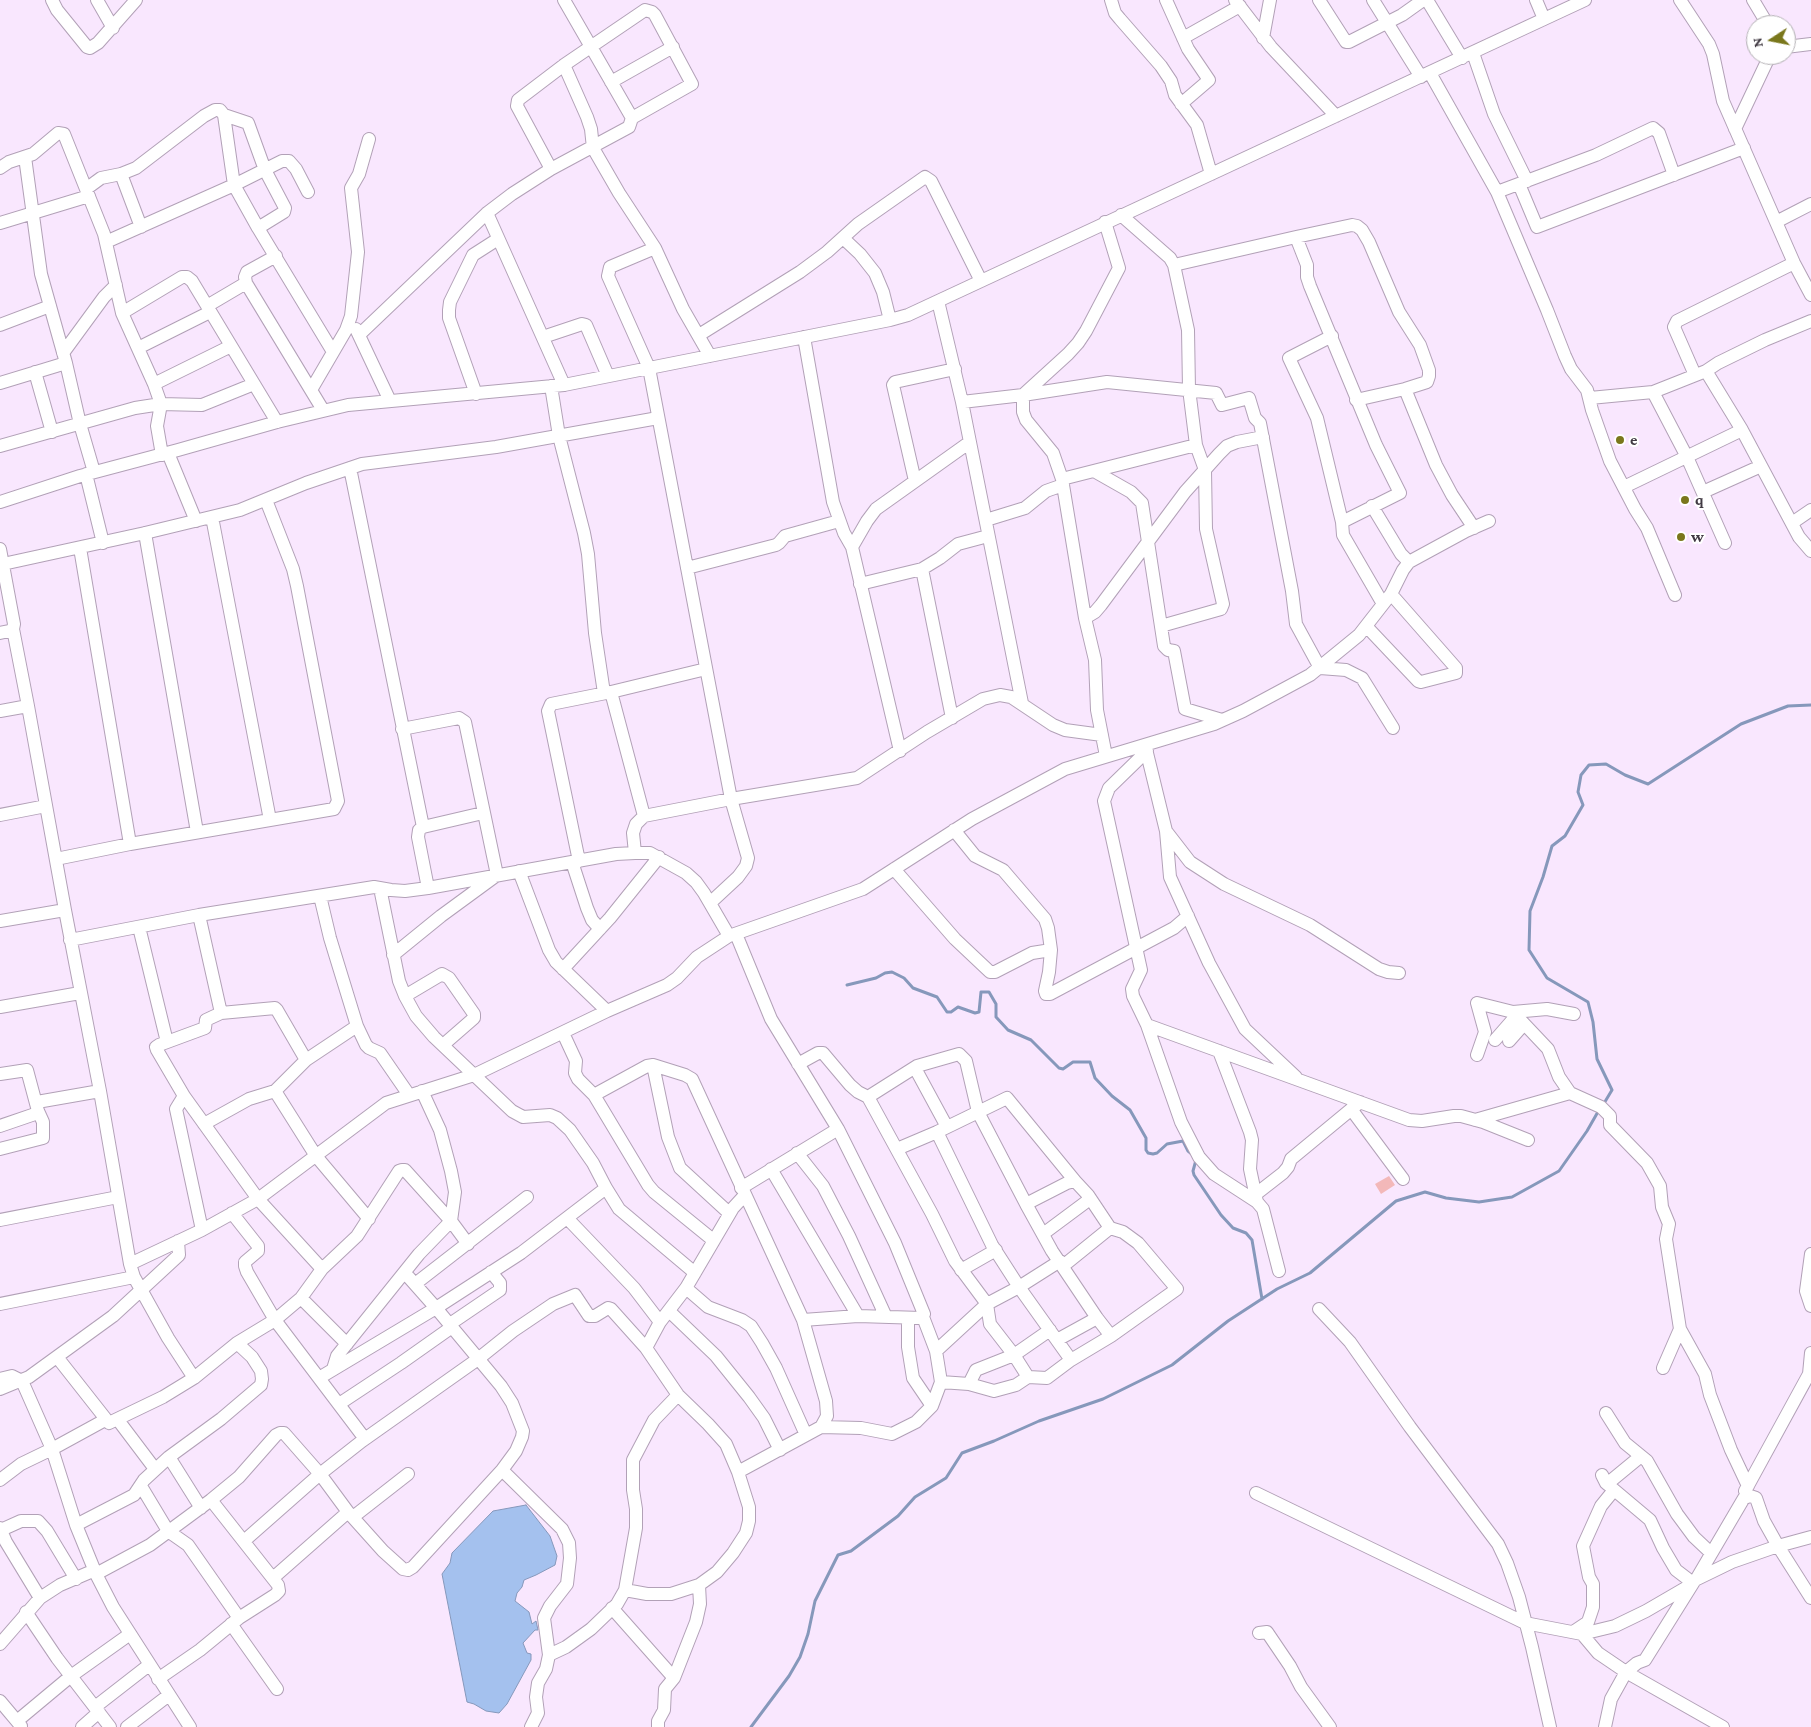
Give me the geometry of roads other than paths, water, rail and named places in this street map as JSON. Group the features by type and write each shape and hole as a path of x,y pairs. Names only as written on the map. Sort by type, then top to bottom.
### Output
{"street":[{"path":"52,0 57,10 87,47 90,48 98,44 136,0"},
{"path":"97,0 113,28"},
{"path":"359,335 487,213 551,169 626,130 631,123 632,118 564,0"},
{"path":"1111,0 1115,13 1161,66 1171,81 1181,104 1197,125 1209,175"},
{"path":"1166,0 1188,49 1209,80 1181,104"},
{"path":"1263,38 1270,0"},
{"path":"1319,0 1346,42 1352,41 1402,15 1422,0"},
{"path":"1373,0 1426,75 1497,192 1565,356 1571,369 1587,390 1605,447 1635,509 1647,528 1675,595"},
{"path":"1427,0 1467,55 1523,182 1537,227 1744,148"},
{"path":"1536,0 1544,19"},
{"path":"0,502 90,473 323,410 348,405 564,384 908,315 1585,0"},
{"path":"1680,0 1709,44 1723,101 1794,263 1811,296"},
{"path":"1743,0 1752,0 1762,15"},
{"path":"1183,38 1237,3 1263,38 1336,116"},
{"path":"551,169 517,103 518,100 564,65 645,10 655,15 692,84 632,118"},
{"path":"1796,46 1811,44"},
{"path":"611,82 673,47"},
{"path":"564,65 587,117 591,129 593,148 654,248 683,309 710,356"},
{"path":"1735,129 1764,65"},
{"path":"0,223 88,193 101,178 121,174 136,168 210,112 220,110 224,115 234,184 258,228 334,352"},
{"path":"224,115 248,123 266,170 285,208 285,210 258,228"},
{"path":"1497,192 1596,155 1653,128 1660,133 1674,175"},
{"path":"0,168 9,162 33,154 58,133 64,134 106,242 122,313 161,404 157,426 165,454 196,521"},
{"path":"311,390 346,330 350,316 358,252 351,188 359,174 370,139"},
{"path":"25,157 38,258 65,358 103,543"},
{"path":"106,242 282,161 288,161 296,170 308,192"},
{"path":"121,174 141,227"},
{"path":"699,335 800,272 858,224 924,178 928,178 980,281"},
{"path":"1776,222 1811,204"},
{"path":"487,213 564,384"},
{"path":"1121,215 1170,258 1174,265 1188,330 1188,389 1196,445 1205,470 1206,529 1223,607 1161,626"},
{"path":"1105,222 1119,264 1117,271 1078,343 1023,396 1023,412 1026,420 1053,453 1062,482 1085,618 1095,660 1096,703 1106,756"},
{"path":"1174,265 1352,225 1357,226 1362,230 1369,242 1399,312 1420,345 1430,376 1427,382 1356,400"},
{"path":"1296,237 1307,265 1307,277 1310,286 1332,336 1356,400 1400,493 1342,522"},
{"path":"843,238 860,254 875,274 883,292 890,320"},
{"path":"476,394 450,318 450,302 473,255 498,239"},
{"path":"654,248 610,267 608,276 649,368 731,799 748,858 746,866 738,877 710,903"},
{"path":"276,256 247,272 245,277 246,283 323,410"},
{"path":"1794,263 1677,321 1674,328 1701,373 1742,430 1799,537 1811,551"},
{"path":"122,313 182,277 187,277 192,281 277,422"},
{"path":"138,348 209,309 246,283"},
{"path":"1,379 35,372 65,358 104,297 116,285"},
{"path":"938,301 955,368 1022,703"},
{"path":"0,325 50,306"},
{"path":"350,316 390,401"},
{"path":"1590,398 1653,392 1701,373 1757,344 1811,322"},
{"path":"543,337 582,324 586,325 608,376"},
{"path":"1332,336 1289,358 1317,418 1342,522 1343,535 1387,599 1456,668 1456,673 1418,682 1366,626"},
{"path":"804,337 834,502 844,534 852,547 900,751"},
{"path":"154,384 231,346"},
{"path":"915,481 893,385 895,382 955,368"},
{"path":"35,372 52,432"},
{"path":"962,402 1023,396 1107,382 1216,393 1222,405 1249,398 1255,418 1260,423 1292,591 1296,624 1320,668"},
{"path":"0,446 134,408 161,404 202,405 254,384"},
{"path":"550,386 559,436 588,554 595,633 608,693 644,816"},
{"path":"1405,389 1436,465 1452,495 1474,528"},
{"path":"1653,392 1686,457 1725,543"},
{"path":"3,564 103,543 240,510 350,468 375,462 496,447 658,418"},
{"path":"1624,487 1742,430"},
{"path":"1085,618 1095,612 1102,604 1185,492 1227,446 1263,438"},
{"path":"852,547 867,521 876,510 970,442"},
{"path":"986,520 1025,508 1046,491 1062,482 1094,471 1196,445"},
{"path":"1702,492 1761,466"},
{"path":"350,468 423,827"},
{"path":"1094,471 1131,492 1142,503 1164,646 1168,650 1174,651 1185,710 1222,720"},
{"path":"56,859 130,844 334,809 338,801 297,586 293,569 266,500"},
{"path":"1372,506 1401,554 1409,562"},
{"path":"1792,523 1811,510"},
{"path":"212,517 270,820"},
{"path":"687,568 776,545 785,536 839,520"},
{"path":"130,1264 202,1230 258,1199 386,1103 474,1075 667,985 697,957 733,935 863,889 954,830 1065,768 1106,756 1146,748 1222,720 1277,693 1320,668 1366,626 1387,599 1409,562 1489,521"},
{"path":"145,533 197,832"},
{"path":"860,584 922,569 958,544 988,536"},
{"path":"80,548 130,844"},
{"path":"0,550 64,910 100,1091 130,1264 140,1289 194,1378"},
{"path":"922,569 952,718"},
{"path":"0,633 13,629"},
{"path":"600,929 592,920 587,908 576,861 548,710 550,704 608,693 706,668"},
{"path":"1320,668 1346,670 1362,678 1393,728"},
{"path":"635,853 633,833 636,824 644,816 857,778 927,732 983,699 1000,696 1011,697 1053,725 1065,730 1102,736"},
{"path":"0,711 28,706"},
{"path":"402,729 459,718 466,722 496,875"},
{"path":"1146,748 1166,831 1170,877 1209,963 1245,1029 1300,1080"},
{"path":"1146,748 1109,788 1105,794 1104,801 1141,970 1132,989 1133,996 1147,1025 1181,1122 1199,1157 1214,1174 1257,1198"},
{"path":"0,815 46,806"},
{"path":"428,888 418,837 419,830 423,827 483,813"},
{"path":"954,830 975,856 1003,870 1042,914 1048,928 1051,950 1050,972 1045,991 1048,995 1174,928 1188,916"},
{"path":"1166,831 1190,862 1224,884 1310,926 1379,969 1398,973"},
{"path":"70,940 199,915 374,887 405,891 576,861 635,853 650,853 659,857 691,878 696,882 733,935 766,1010 838,1129 895,1243 924,1314 923,1317 936,1351 941,1382 932,1406 916,1422 892,1434 861,1428 821,1427 738,1472"},
{"path":"563,969 600,929 659,857"},
{"path":"894,869 955,939 990,972 995,972 1032,953 1051,950"},
{"path":"519,871 549,950 563,969 608,1011"},
{"path":"393,955 496,875"},
{"path":"380,888 399,981 416,1016 443,1045 512,1111 523,1117 550,1115 557,1118 570,1130 589,1156 619,1209 695,1273"},
{"path":"320,896 332,946 357,1026 366,1045 380,1053 409,1095"},
{"path":"0,921 64,910"},
{"path":"199,915 220,1013"},
{"path":"140,927 167,1042"},
{"path":"405,996 442,974 449,978 474,1014 474,1018 443,1045"},
{"path":"0,1007 80,993"},
{"path":"1476,1055 1486,1032 1477,1003 1518,1017 1548,1049 1559,1077 1570,1093 1601,1106 1610,1116 1610,1125 1647,1163 1660,1186 1662,1207 1669,1224 1666,1239 1680,1329 1705,1374 1710,1395 1746,1492 1756,1498 1764,1521 1811,1598"},
{"path":"306,1060 275,1008 220,1013 206,1020 205,1028 156,1047 184,1096 258,1199 322,1269"},
{"path":"1495,1040 1518,1017 1547,1009 1574,1014"},
{"path":"1510,1041 1518,1017"},
{"path":"1147,1025 1300,1080 1355,1105 1409,1120 1428,1120 1454,1116 1475,1120 1528,1140"},
{"path":"204,1124 249,1098 275,1092 306,1060 357,1026"},
{"path":"563,1032 576,1061 575,1073 578,1079 594,1095 654,1192 713,1240"},
{"path":"1219,1051 1250,1132 1252,1140 1250,1168 1279,1271"},
{"path":"798,1064 818,1053 823,1053 850,1085 868,1097 932,1214 954,1261 987,1304 990,1324 1028,1377"},
{"path":"868,1097 915,1068 959,1054 966,1061 970,1071 978,1112 1042,1234 1097,1318 1111,1336"},
{"path":"594,1095 647,1066 653,1065 685,1075 692,1080 742,1192 803,1320 826,1401 826,1416 821,1427"},
{"path":"653,1065 668,1137 680,1168 730,1213"},
{"path":"915,1068 996,1250 1071,1360"},
{"path":"0,1074 28,1070 43,1122 43,1138 0,1149"},
{"path":"38,1106 100,1091"},
{"path":"333,1370 337,1356 433,1238 451,1221 455,1192 451,1171 440,1130 422,1091"},
{"path":"275,1092 316,1156 368,1219"},
{"path":"1475,1120 1570,1093"},
{"path":"184,1096 176,1109 202,1230"},
{"path":"897,1149 1007,1098 1090,1199 1110,1228 1123,1232 1138,1243 1177,1289 1047,1378 1028,1377 1016,1384 994,1391 969,1384 941,1382"},
{"path":"1257,1198 1283,1173 1291,1159 1355,1105"},
{"path":"1355,1105 1403,1179"},
{"path":"0,1126 35,1114 38,1106"},
{"path":"646,1348 660,1322 686,1288 742,1192 771,1169 838,1129"},
{"path":"797,1153 823,1186 849,1236 886,1317"},
{"path":"771,1169 858,1316"},
{"path":"0,1480 21,1464 111,1420 156,1401 194,1378 237,1343 275,1320 301,1298 322,1269 343,1248 351,1243 399,1171 405,1170 451,1221 468,1244"},
{"path":"1026,1204 1067,1183 1075,1181"},
{"path":"319,1378 436,1308 491,1272 521,1252 606,1188"},
{"path":"0,1220 118,1197"},
{"path":"415,1284 527,1197"},
{"path":"1042,1234 1090,1199"},
{"path":"232,1213 258,1246 258,1251 245,1262 245,1266 275,1320 365,1439"},
{"path":"567,1218 634,1288 660,1322"},
{"path":"936,1351 987,1304 1061,1264 1110,1228"},
{"path":"0,1389 22,1381 113,1316 140,1289 179,1255 178,1241"},
{"path":"961,1270 996,1250"},
{"path":"1810,1298 1806,1291 1811,1254"},
{"path":"339,1404 401,1363 500,1290 500,1283 491,1272"},
{"path":"0,1644 40,1598 60,1585 96,1572 150,1544 206,1504 239,1477 276,1435 280,1433 284,1433 320,1474 350,1514 383,1552 403,1569 408,1570 413,1567 502,1470 516,1451 523,1431 512,1403 501,1386 405,1273"},
{"path":"0,1304 134,1277"},
{"path":"686,1288 708,1307 742,1320 751,1326 776,1368 806,1435"},
{"path":"244,1541 320,1474 365,1439 552,1304 575,1295 589,1316 592,1317 608,1308 611,1309 646,1348 678,1395 726,1444 738,1472 749,1507 749,1521 746,1533 733,1553 717,1572 699,1585 672,1594 647,1594 626,1590"},
{"path":"301,1298 347,1344"},
{"path":"1319,1309 1350,1342 1410,1427 1498,1544 1516,1588 1532,1647 1550,1727"},
{"path":"669,1312 716,1356 749,1397 764,1418 780,1450"},
{"path":"803,1320 858,1316 923,1317"},
{"path":"908,1318 908,1348 913,1378 932,1406"},
{"path":"969,1384 976,1370 1097,1318"},
{"path":"1663,1368 1680,1329"},
{"path":"76,1525 134,1495 144,1480 155,1469 221,1419 261,1385 261,1372 252,1357 237,1343"},
{"path":"1605,1727 1611,1699 1626,1672 1637,1663 1645,1660 1659,1639 1746,1492 1810,1374 1811,1353"},
{"path":"57,1357 155,1469"},
{"path":"0,1379 12,1376 22,1381 52,1449 76,1525 112,1607 190,1727"},
{"path":"549,1655 578,1640 612,1608 626,1590 636,1528 633,1460 654,1420 678,1395"},
{"path":"1606,1413 1625,1443 1647,1461 1677,1514 1694,1537 1711,1552"},
{"path":"1578,1633 1588,1622 1593,1607 1593,1584 1589,1577 1583,1546 1601,1506 1608,1483 1641,1456"},
{"path":"158,1679 200,1650 235,1621 275,1595 279,1590 273,1578 244,1541 206,1504 169,1457"},
{"path":"502,1470 562,1530 569,1543 570,1558 567,1584 550,1606 544,1618 549,1655 546,1669 538,1683 536,1697 538,1714 531,1727"},
{"path":"273,1578 350,1514 408,1474"},
{"path":"1608,1483 1650,1520 1676,1570 1693,1582"},
{"path":"141,1486 168,1531 188,1545 277,1689"},
{"path":"1256,1493 1525,1623 1578,1633 1615,1626 1646,1611 1693,1582 1732,1562 1811,1537"},
{"path":"40,1598 0,1529 21,1521 38,1522 47,1531 76,1579"},
{"path":"658,1727 658,1721 664,1710 665,1690 674,1678 696,1622 700,1604 699,1585"},
{"path":"612,1608 674,1678"},
{"path":"26,1612 57,1658 110,1727"},
{"path":"1259,1633 1267,1632 1290,1666 1301,1687 1330,1727"},
{"path":"1578,1633 1598,1653 1626,1672 1723,1727"},
{"path":"0,1701 19,1724 71,1676 130,1634"},
{"path":"82,1727 97,1710 149,1665"},
{"path":"127,1727 169,1696"}],"water":[{"path":"526,1505 550,1536 557,1556 555,1565 524,1580 522,1587 517,1593 515,1601 529,1612 532,1624 536,1621 538,1630 535,1630 523,1643 527,1653 531,1654 531,1660 507,1704 499,1713 486,1711 467,1702 442,1574 450,1563 452,1553 493,1511"}],"waterway":[{"path":"1603,1105 1612,1090 1597,1059 1593,1022 1588,1002 1547,978 1529,950 1530,911 1552,846 1565,836 1583,805 1578,792 1581,775 1589,765 1606,764 1625,775 1648,784 1741,724 1788,706 1811,705"},
{"path":"847,985 892,972 904,978 913,988 937,997 947,1012 951,1012 958,1007 975,1013 979,1012 981,992 989,992 996,1004 996,1017 1008,1030 1031,1040 1059,1068 1063,1069 1073,1062 1090,1062 1095,1078 1112,1096 1130,1110 1146,1138 1146,1150 1148,1153 1157,1153 1167,1144 1183,1141 1188,1151 1193,1155"},
{"path":"751,1727 789,1676 800,1657 808,1634 815,1601 838,1555 851,1551 898,1516 915,1497 946,1478 962,1453 1039,1421 1103,1399 1172,1365 1228,1321 1277,1289 1310,1273 1396,1201 1425,1192 1446,1198 1479,1202 1512,1197 1559,1171 1599,1110"},
{"path":"1196,1160 1193,1171 1194,1175 1221,1215 1233,1228 1246,1233 1252,1240 1262,1299"}],"place":[{"name":"e","path":"1620,440"},
{"name":"q","path":"1685,500"},
{"name":"w","path":"1681,537"}]}
